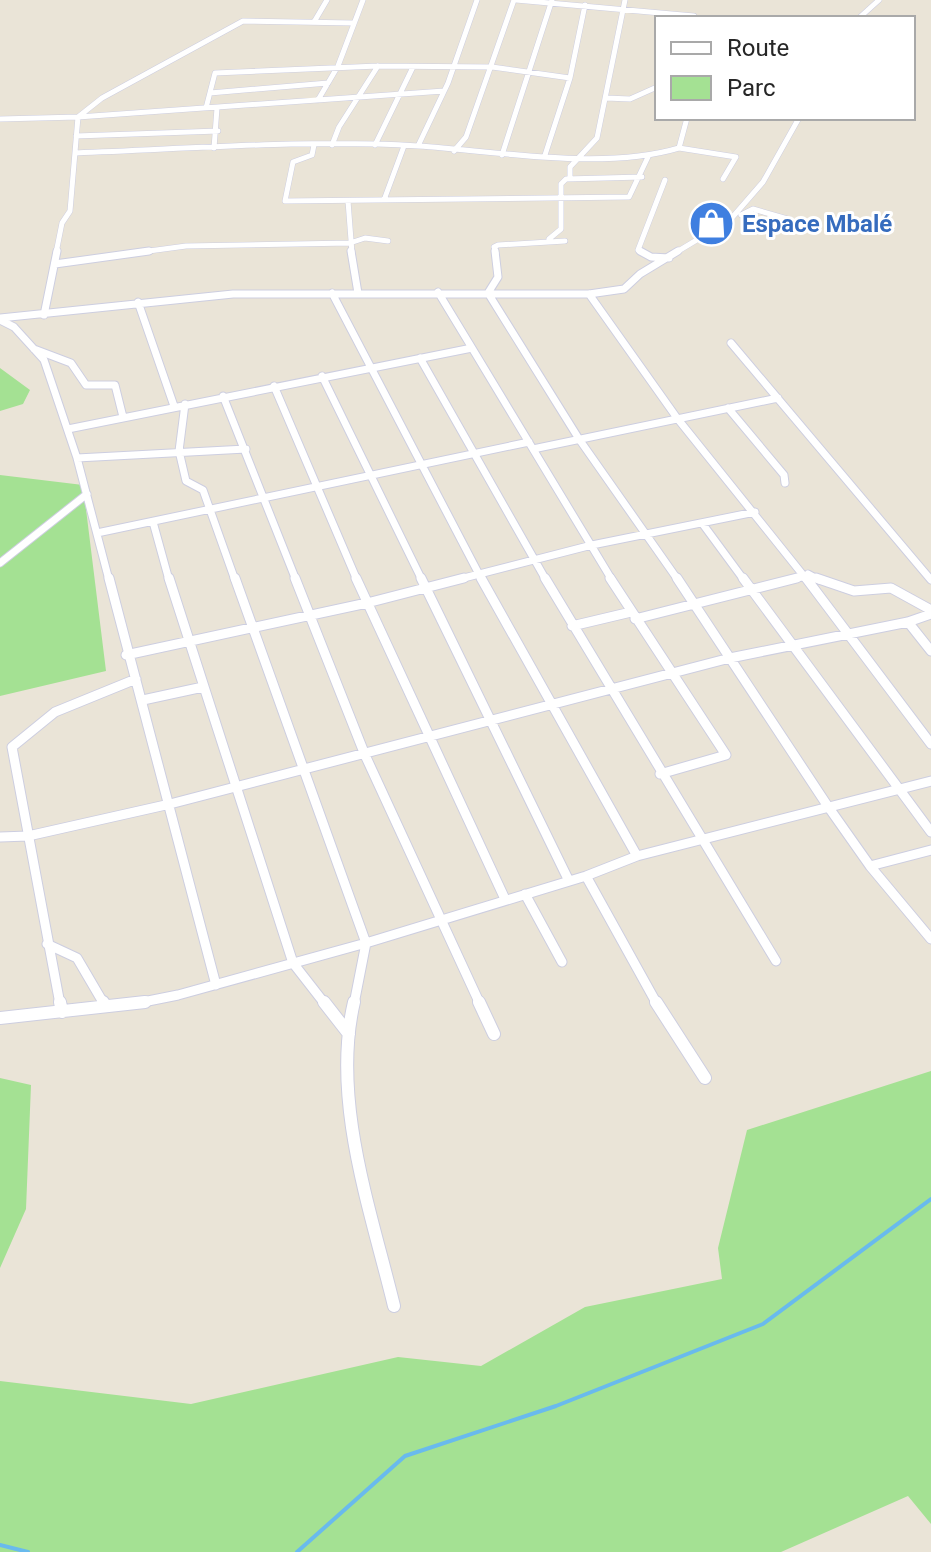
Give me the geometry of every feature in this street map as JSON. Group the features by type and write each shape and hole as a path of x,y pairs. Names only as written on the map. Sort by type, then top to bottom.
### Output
{"street":[{"path":"314,22 327,0"},
{"path":"318,100 338,66 363,0"},
{"path":"418,146 444,91 477,0"},
{"path":"454,151 466,137 515,0 694,16"},
{"path":"570,177 569,169 597,138 625,0"},
{"path":"861,16 879,0"},
{"path":"502,155 532,71 552,1"},
{"path":"545,155 570,78 585,5"},
{"path":"44,315 62,223 70,211 78,117 102,98 243,21 353,23"},
{"path":"206,108 215,73 338,66 492,67 570,78"},
{"path":"332,145 339,127 378,66"},
{"path":"375,145 413,67"},
{"path":"210,93 328,83"},
{"path":"606,98 630,99 655,88"},
{"path":"0,112 2,119 78,117 444,91"},
{"path":"214,148 218,131 217,108"},
{"path":"679,148 686,120"},
{"path":"730,220 763,182 798,120"},
{"path":"76,136 218,131"},
{"path":"314,145 312,155 293,162 287,178 285,201 560,201 629,197 642,177 648,157"},
{"path":"76,153 375,145 502,155 648,157 679,148 736,157 723,179"},
{"path":"384,200 404,146"},
{"path":"534,241 554,237 559,232 561,184 570,177 642,177"},
{"path":"665,180 638,250 651,257 672,257"},
{"path":"348,201 350,243 358,293"},
{"path":"0,319 211,294 589,294 624,289 640,274 751,209 791,220"},
{"path":"55,264 186,246 350,243 365,238 388,241"},
{"path":"488,293 497,283 501,266 494,247 501,243 565,241"},
{"path":"438,292 633,615 726,755 660,774"},
{"path":"332,293 368,367 423,463 550,705 637,856"},
{"path":"488,293 579,439 648,534 827,805 870,866 931,939"},
{"path":"589,294 677,418 805,576 931,744"},
{"path":"138,302 174,406"},
{"path":"0,319 14,327 44,360 68,429 126,655 143,700 216,985"},
{"path":"731,343 931,580"},
{"path":"68,429 472,348"},
{"path":"34,349 71,363 86,385 115,385 123,417"},
{"path":"420,358 572,626 776,961"},
{"path":"322,376 569,881"},
{"path":"274,386 367,603 505,899"},
{"path":"223,396 365,755 494,1034"},
{"path":"97,533 423,463 579,439 778,398"},
{"path":"185,404 179,451 186,481 201,487 366,943 366,963 349,1034 351,1104 366,1188 394,1306"},
{"path":"728,408 784,475 785,483"},
{"path":"77,458 246,449"},
{"path":"0,563 87,494"},
{"path":"126,655 367,603 592,545 755,512"},
{"path":"153,522 187,643 239,787 293,963 349,1034"},
{"path":"702,523 790,646 931,832"},
{"path":"796,565 814,580 831,586 854,591 891,588 931,612"},
{"path":"572,626 805,576"},
{"path":"0,837 28,836 170,804 730,658 908,622 931,612"},
{"path":"908,622 931,651"},
{"path":"62,1012 12,745 55,712 136,679"},
{"path":"143,700 203,687"},
{"path":"0,1018 150,1001 216,985 586,876 637,856 702,842 827,805 931,781"},
{"path":"870,866 931,850"},
{"path":"586,876 662,1013 705,1078"},
{"path":"525,894 562,962"},
{"path":"47,944 65,949 80,960 105,1006"}],"green space":[{"path":"0,368 30,390 23,404 0,411"},
{"path":"0,475 83,485 106,671 0,696"},
{"path":"931,1071 931,1524 908,1496 781,1552 0,1552 0,1381 191,1404 398,1357 481,1366 585,1307 722,1279 718,1248 747,1130"},
{"path":"0,1078 31,1085 26,1209 0,1268"}],"waterway":[{"path":"297,1552 405,1456 556,1406 763,1324 931,1199"},
{"path":"0,1545 28,1552"}],"place":[{"name":"Espace Mbalé","path":"711,224"}]}
